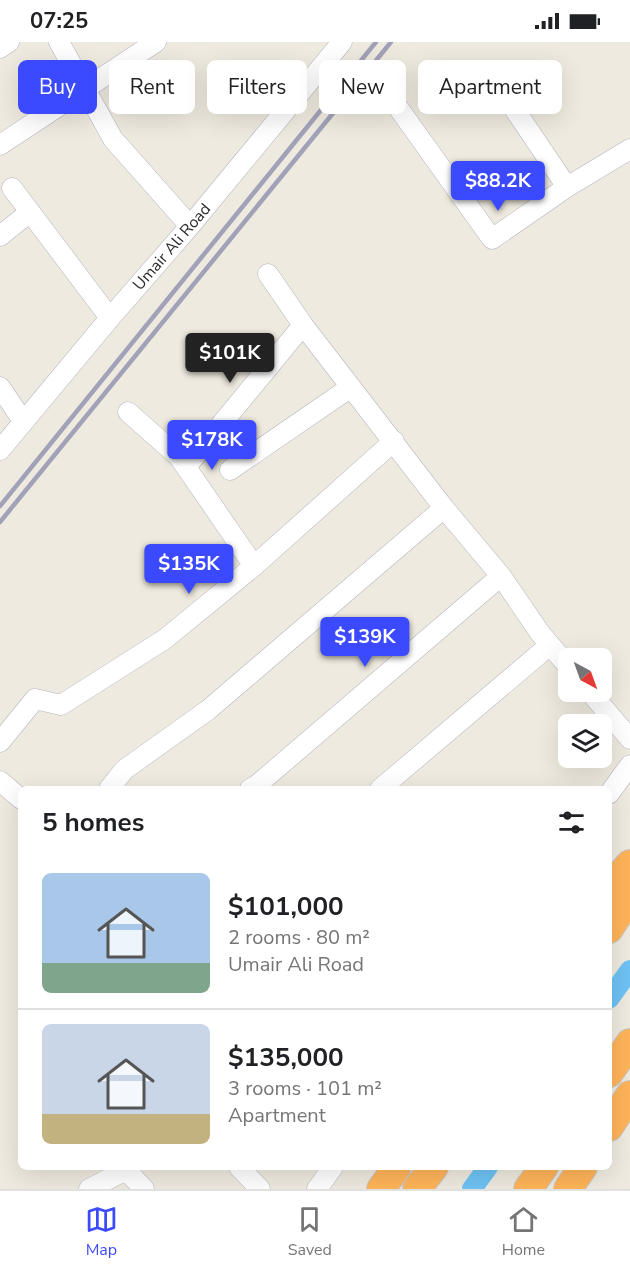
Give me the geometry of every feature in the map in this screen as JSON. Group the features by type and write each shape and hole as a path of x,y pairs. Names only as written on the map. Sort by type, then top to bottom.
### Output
{"highway":[{"path":"612,885 630,864"},
{"path":"612,924 630,896"},
{"path":"612,1069 630,1043"},
{"path":"612,1122 630,1095"},
{"path":"381,1189 395,1170"},
{"path":"417,1189 432,1170"},
{"path":"528,1189 542,1170"},
{"path":"568,1189 581,1170"}],"street":[{"path":"0,48 9,42"},
{"path":"59,42 69,60"},
{"path":"97,82 156,42"},
{"name":"Umair Ali Road","path":"0,450 190,226 335,45"},
{"path":"97,110 113,140 190,226"},
{"path":"0,145 48,114"},
{"path":"403,114 492,239 567,187 630,149"},
{"path":"518,114 567,187"},
{"path":"12,188 110,318"},
{"path":"0,236 30,212"},
{"path":"268,274 303,325 444,508 501,576 540,633 558,654"},
{"path":"186,467 303,325"},
{"path":"0,387 24,421"},
{"path":"230,470 351,387"},
{"path":"128,412 179,457 254,566"},
{"path":"0,742 35,699 62,705 165,639 254,566 394,441"},
{"path":"111,786 124,770 208,710 444,508"},
{"path":"257,786 501,576"},
{"path":"384,786 550,645"},
{"path":"599,702 630,739"},
{"path":"612,790 630,765"},
{"path":"0,781 18,796"},
{"path":"89,1189 126,1170 144,1189"},
{"path":"242,1170 260,1189"},
{"path":"317,1189 331,1170"}],"waterway":[{"path":"612,995 630,970"},
{"path":"472,1189 486,1170"}],"railway":[{"path":"0,506 376,42"},
{"path":"0,522 391,42"}]}
